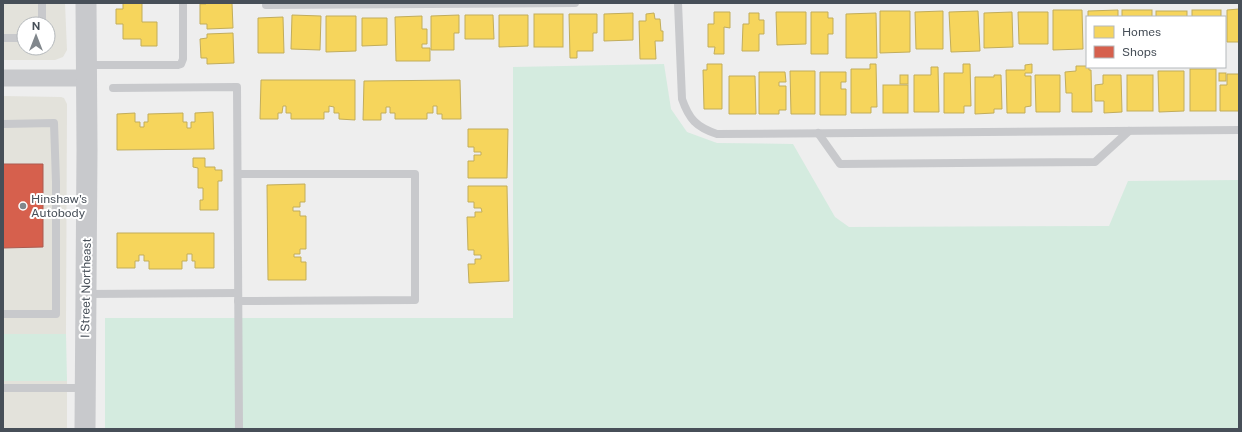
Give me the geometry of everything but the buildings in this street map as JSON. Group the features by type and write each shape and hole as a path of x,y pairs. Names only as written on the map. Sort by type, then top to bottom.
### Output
{"street":[{"name":"I Street Northeast","path":"85,429 86,3"},
{"path":"3,78 86,72"}],"lane":[{"path":"42,3 42,16"},
{"path":"86,72 181,64 183,59 183,3"},
{"path":"266,5 575,3"},
{"path":"678,3 682,99 686,111 693,120 704,130 716,134 1239,130"},
{"path":"3,38 16,38"},
{"path":"112,88 237,87 239,429"},
{"path":"3,124 54,123 56,182 56,314 3,314"},
{"path":"818,134 840,164 1095,162 1129,131"},
{"path":"86,294 415,300 414,174 238,174"},
{"path":"3,388 84,388"}],"shaded area":[{"path":"3,3 65,3 67,50 63,57 55,60 3,60"},
{"path":"3,96 61,97 64,98 67,104 66,334 3,334"},
{"path":"3,381 67,381 67,429 3,429"}],"green space":[{"path":"664,64 671,109 687,132 717,143 793,144 835,217 849,227 1109,226 1128,181 1239,180 1239,429 105,429 105,318 513,318 513,67"},
{"path":"3,334 66,334 67,381 3,381"}],"place":[{"name":"Hinshaw's Autobody","path":"23,206"}]}
